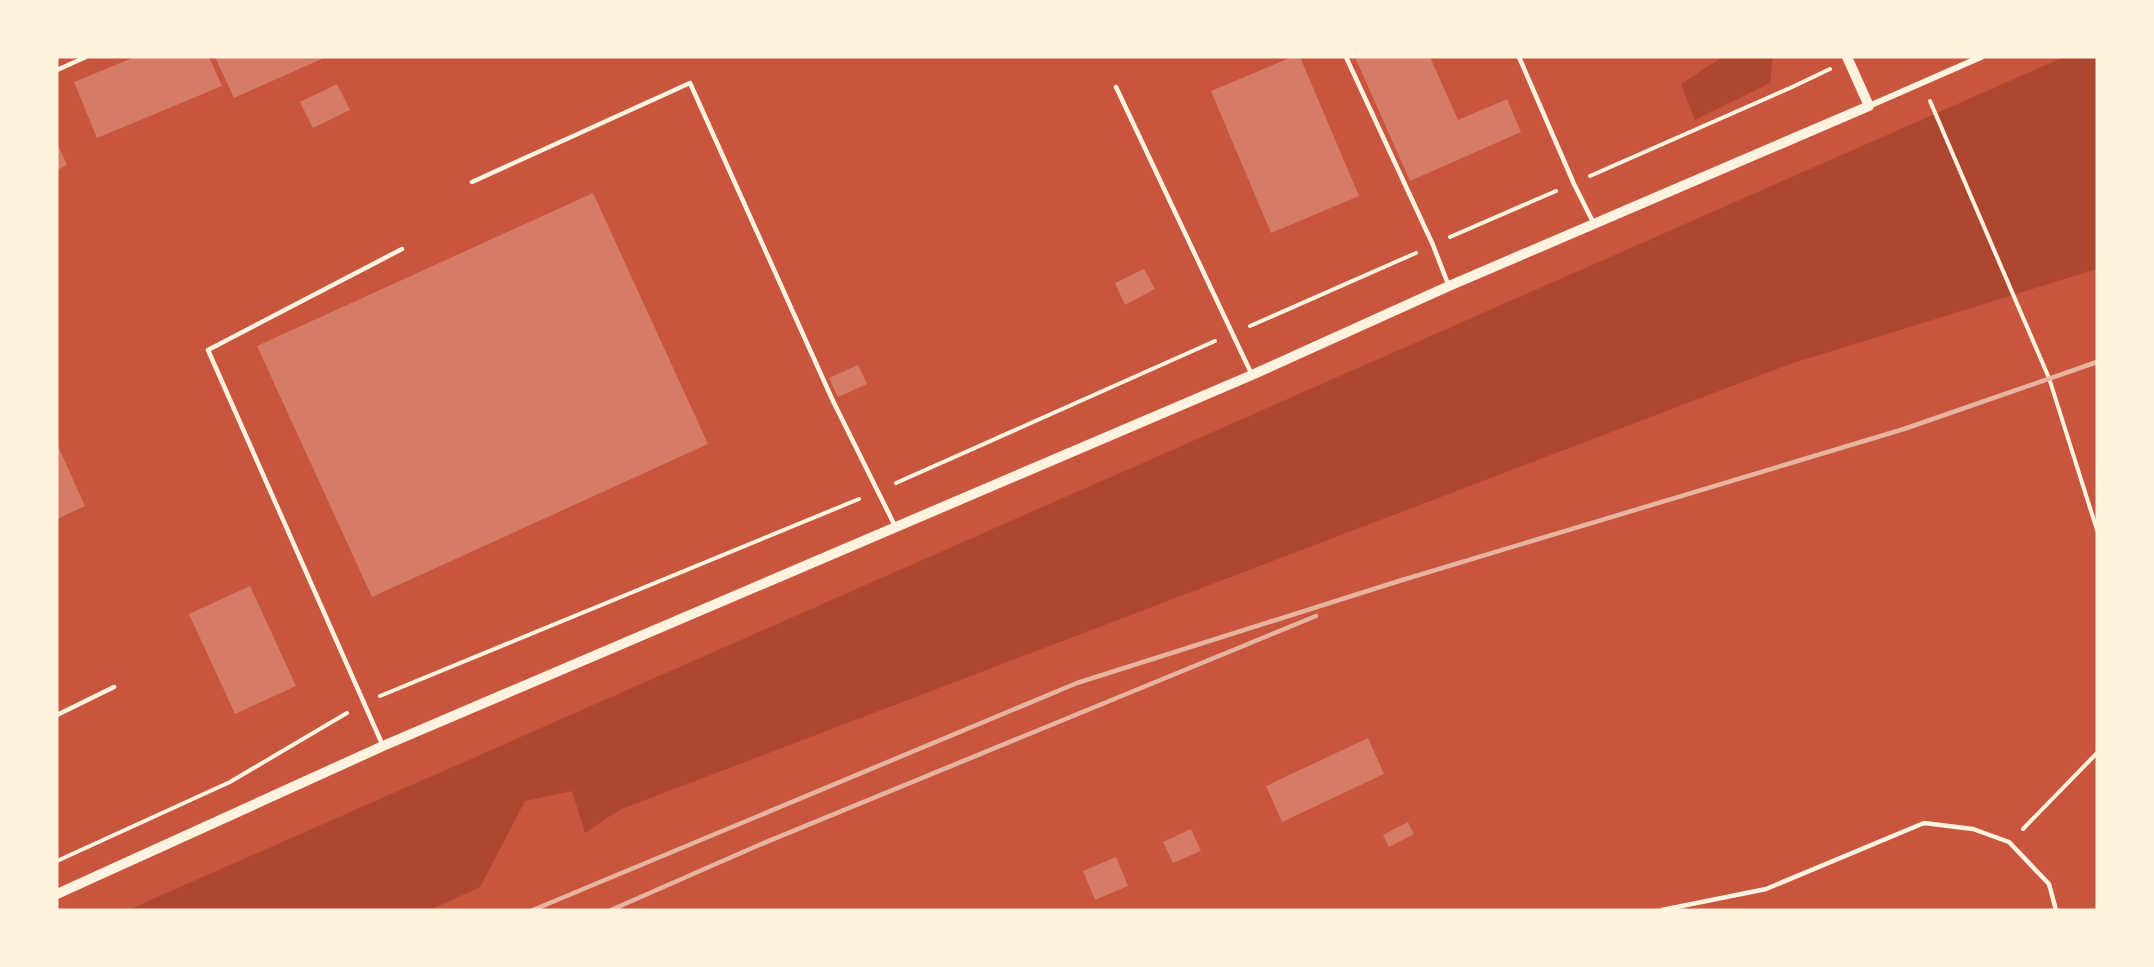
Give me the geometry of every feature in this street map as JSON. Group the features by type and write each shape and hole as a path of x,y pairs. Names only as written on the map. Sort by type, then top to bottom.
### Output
{"street":[{"path":"57,894 383,746 1251,375 1449,286 1981,57"},
{"path":"1848,58 1869,106"}],"lane":[{"path":"57,70 86,57"},
{"path":"1346,57 1433,245 1449,286"},
{"path":"1519,57 1594,225"},
{"path":"472,182 690,83 833,401 895,526"},
{"path":"1116,87 1251,375"},
{"path":"383,746 366,702 208,350 402,249"},
{"path":"57,715 114,687"},
{"path":"1662,910 1766,889 1924,823 1973,829 2009,842 2049,884 2056,910"}],"path":[{"path":"57,861 231,782 366,702 877,491 1790,88 1848,58"},
{"path":"1922,83 2049,378 2097,531"},
{"path":"2009,842 2097,753"}],"shaded area":[{"path":"1722,57 1773,57 1770,83 1695,120 1681,84"},
{"path":"2064,57 2097,57 2097,269 1790,364 619,810 585,833 572,791 525,801 480,887 430,910 128,910"}],"building":[{"path":"135,57 209,57 222,86 97,138 74,82"},
{"path":"215,57 326,57 234,98"},
{"path":"1292,57 1300,57 1359,196 1271,233 1211,91"},
{"path":"1355,57 1430,57 1458,120 1507,99 1521,132 1410,181"},
{"path":"337,84 350,110 313,128 300,102"},
{"path":"57,143 67,165 57,170"},
{"path":"593,193 708,444 372,597 257,346"},
{"path":"1144,269 1155,289 1125,305 1115,283"},
{"path":"858,365 867,384 838,397 829,378"},
{"path":"57,444 85,506 57,519"},
{"path":"250,586 296,686 235,714 189,614"},
{"path":"1368,738 1384,774 1282,822 1266,786"},
{"path":"1408,822 1414,834 1389,847 1383,835"},
{"path":"1191,829 1201,851 1173,863 1163,842"},
{"path":"1116,857 1128,886 1095,900 1083,871"}],"railway":[{"path":"533,910 1077,683 1399,581 1904,429 2097,362"},
{"path":"611,910 759,845 1316,616"}]}
